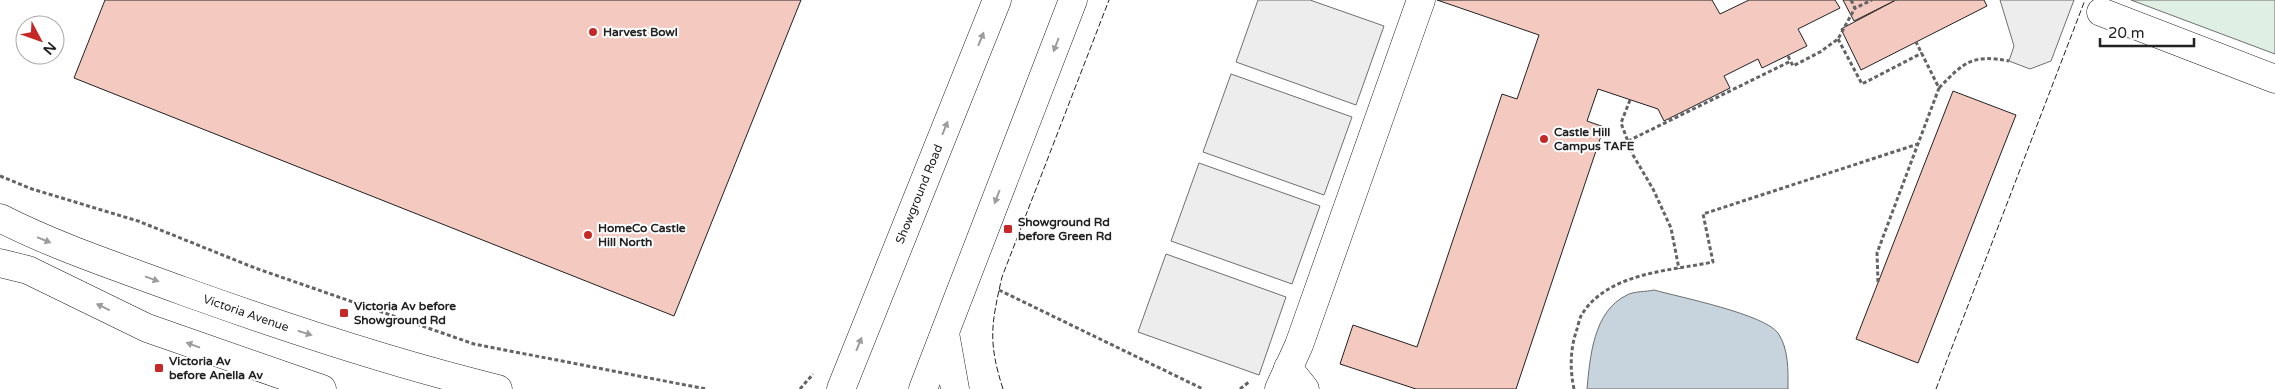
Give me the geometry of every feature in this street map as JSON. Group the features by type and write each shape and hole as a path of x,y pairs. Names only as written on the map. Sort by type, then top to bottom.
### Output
{"main road":[{"name":"Showground Road","path":"841,389 997,0"},
{"path":"923,389 1074,0"},
{"path":"1305,389 1283,378 1299,345 1421,0"},
{"path":"2101,12 2275,79"},
{"name":"Victoria Avenue","path":"0,218 41,239 280,325 448,377 498,389"},
{"path":"0,263 28,270 147,328 322,389"},
{"path":"944,333 955,389"}],"path":[{"path":"1851,0 1855,8"},
{"path":"1788,56 1793,66 1820,52 1838,39 1855,8 1872,0"},
{"path":"1838,39 1862,84 1922,53"},
{"path":"1916,42 1939,88"},
{"path":"1878,282 1877,253 1939,88 1960,66 1986,56 2009,61"},
{"path":"1628,141 1791,61"},
{"path":"1630,100 1621,124 1671,228 1679,269"},
{"path":"1574,389 1571,376 1572,345 1582,315 1604,291 1638,276 1713,262 1703,214 1918,144"},
{"path":"0,176 32,189 138,220 255,268 474,344 706,389"},
{"path":"999,290 1203,389"}],"green space":[{"path":"2131,0 2275,0 2275,54"}],"shaded area":[{"path":"1258,0 1310,0 1384,26 1356,105 1236,62"},
{"path":"2000,0 2074,0 2051,61 2030,69 2009,61 2014,46"},
{"path":"1231,74 1352,117 1324,195 1203,152"},
{"path":"1199,163 1320,206 1292,284 1171,241"},
{"path":"1166,254 1286,297 1259,375 1138,332"},
{"path":"1654,290 1739,313 1770,326 1778,333 1784,346 1787,360 1788,389 1587,389 1595,336 1607,312 1616,302 1627,295"}],"building":[{"name":"HomeCo Castle Hill North","path":"105,0 801,0 674,316 74,78"},
{"path":"1437,0 1712,0 1720,14 1749,0 1835,0 1840,8 1798,29 1807,46 1762,68 1758,59 1724,76 1730,88 1664,121 1658,109 1598,89 1587,121 1604,127 1516,389 1416,389 1340,364 1353,325 1417,347 1502,94 1517,99 1539,35"},
{"path":"1843,0 1896,0 1854,21"},
{"path":"1896,0 1984,0 1987,6 1861,70 1841,29"},
{"path":"1953,91 2016,115 1918,363 1856,339"}],"fence":[{"path":"1003,389 993,346 995,308 1002,277 1109,0"},
{"path":"1936,389 2085,0"}],"place":[{"name":"Harvest Bowl","path":"593,32"},
{"name":"Castle Hill Campus TAFE","path":"1544,139"},
{"name":"Showground Rd before Green Rd","path":"1008,229"},
{"name":"HomeCo Castle Hill North","path":"588,235"},
{"name":"Victoria Av before Showground Rd","path":"344,313"},
{"name":"Victoria Av before Anella Av","path":"159,368"}]}
